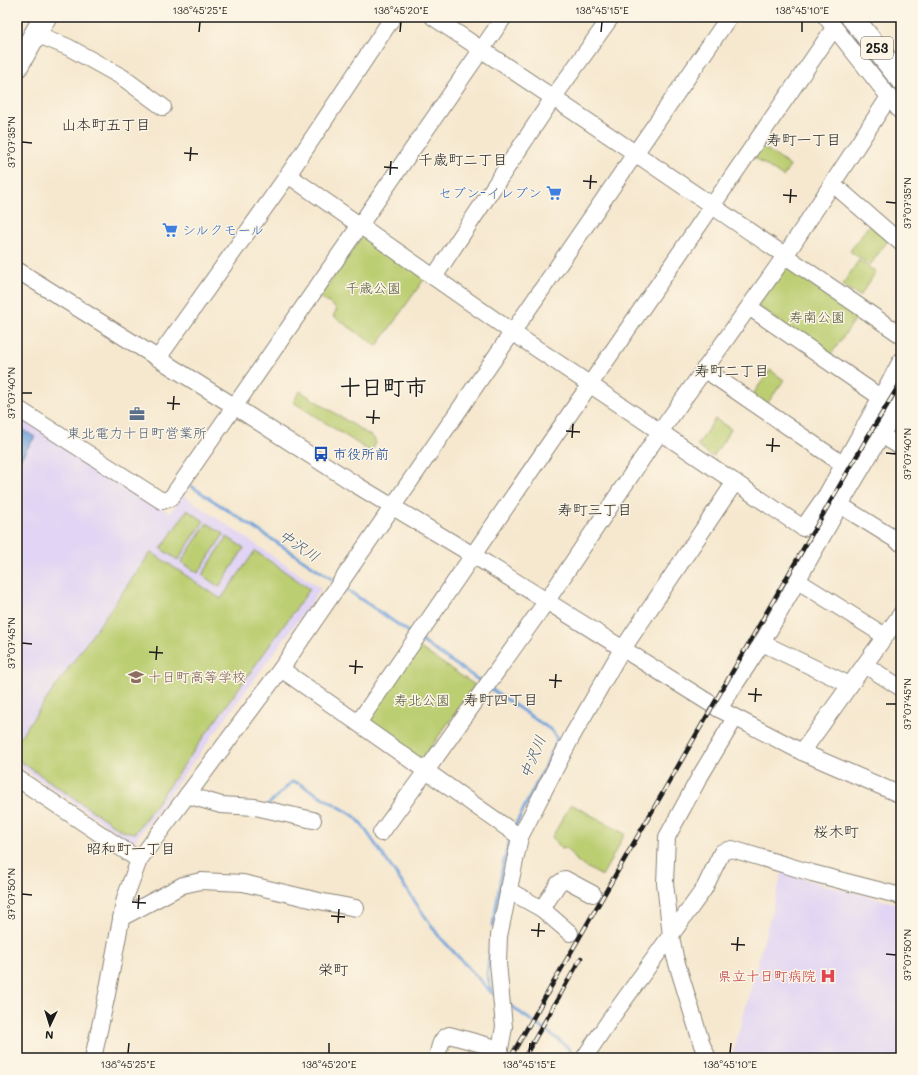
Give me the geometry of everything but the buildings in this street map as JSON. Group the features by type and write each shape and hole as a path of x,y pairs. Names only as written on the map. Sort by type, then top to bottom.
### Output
{"highway":[{"name":"253","path":"838,21 901,79"},
{"path":"17,66 40,26"}],"street":[{"path":"158,358 288,174 393,17"},
{"path":"433,17 901,335"},
{"path":"17,408 162,501 171,498 504,17"},
{"path":"434,277 553,98 611,17"},
{"path":"93,1058 125,898 139,860 281,668 729,17"},
{"path":"864,17 901,63"},
{"path":"358,723 838,21 889,97 901,112"},
{"path":"40,26 68,48 122,77 163,107"},
{"path":"381,833 546,602 660,432 748,306 785,256 889,97"},
{"path":"288,174 512,332 803,528 827,494 901,361"},
{"path":"833,184 901,243"},
{"path":"17,270 392,506 719,709 802,752 901,795"},
{"path":"748,306 880,397"},
{"path":"704,369 844,465"},
{"path":"719,709 762,643 840,505 901,402"},
{"path":"881,435 901,447"},
{"path":"437,1058 442,1040 445,1036 449,1035 498,1053 504,1027 498,963 499,936 520,837 571,738 623,649 735,482"},
{"path":"840,505 901,543"},
{"path":"798,581 885,636"},
{"path":"802,752 901,614"},
{"path":"762,643 850,685"},
{"path":"864,665 901,688"},
{"path":"281,668 520,837"},
{"path":"708,1058 702,1045 671,936 665,883 667,837 699,778 735,718"},
{"path":"17,778 139,860"},
{"path":"187,795 221,805 255,807 314,820"},
{"path":"584,1058 704,889 722,852 732,849 819,875 901,896"},
{"path":"542,909 558,884 565,879 593,894"},
{"path":"121,918 183,885 201,881 243,883 356,908"},
{"path":"508,890 542,909 570,933"}],"shaded area":[{"name":"十日町高等学校","path":"17,416 170,513 183,495 321,589 133,843 17,764"},
{"name":"県立十日町病院","path":"782,873 901,905 901,1046 898,1058 732,1058"}],"green space":[{"path":"762,146 790,166 783,177 754,157"},
{"path":"869,225 889,239 870,265 850,251"},
{"name":"千歳公園","path":"363,235 425,278 377,346 333,316 337,309 320,297"},
{"path":"859,260 876,272 860,296 842,285"},
{"name":"寿南公園","path":"785,265 858,315 830,356 757,306"},
{"path":"770,370 784,380 767,404 753,394"},
{"path":"300,391 374,438 376,443 371,452 293,402"},
{"path":"715,419 731,429 713,457 697,446"},
{"path":"187,510 204,521 178,560 161,549"},
{"path":"207,523 224,534 198,573 181,562"},
{"path":"227,537 244,548 219,587 202,575"},
{"path":"255,551 310,589 135,833 122,831 17,759 17,741 151,552 221,599"},
{"name":"寿北公園","path":"417,646 475,685 421,761 364,722"},
{"path":"571,804 625,834 602,876 579,863 566,848 562,849 552,837"}],"water":[{"path":"17,426 35,437 17,464"}],"waterway":[{"name":"中沢川","path":"191,486 335,581"},
{"name":"中沢川","path":"343,587 412,634"},
{"name":"中沢川","path":"420,640 483,683"},
{"name":"中沢川","path":"491,689 551,730 557,738 554,749 514,828"},
{"path":"269,804 292,782 298,783 353,815 360,822 438,935 491,992"},
{"name":"中沢川","path":"493,926 503,865 511,837"},
{"name":"中沢川","path":"491,943 487,974 492,993 495,995"},
{"name":"中沢川","path":"508,1004 563,1043 578,1058"}],"railway":[{"path":"510,1058 867,438 901,382"},
{"path":"524,1058 581,958"}],"place":[{"name":"セブン-イレブン","path":"554,193"},
{"name":"シルクモール","path":"170,230"},
{"name":"東北電力十日町営業所","path":"137,414"},
{"name":"市役所前","path":"321,454"},
{"name":"十日町高等学校","path":"136,677"},
{"name":"県立十日町病院","path":"828,976"}],"district":[{"name":"山本町五丁目","path":"106,125"},
{"name":"寿町一丁目","path":"804,140"},
{"name":"千歳町二丁目","path":"463,160"},
{"name":"寿町二丁目","path":"732,371"},
{"name":"十日町市","path":"383,387"},
{"name":"寿町三丁目","path":"595,510"},
{"name":"寿町四丁目","path":"501,700"},
{"name":"桜木町","path":"836,832"},
{"name":"昭和町一丁目","path":"131,849"},
{"name":"栄町","path":"333,970"}]}
